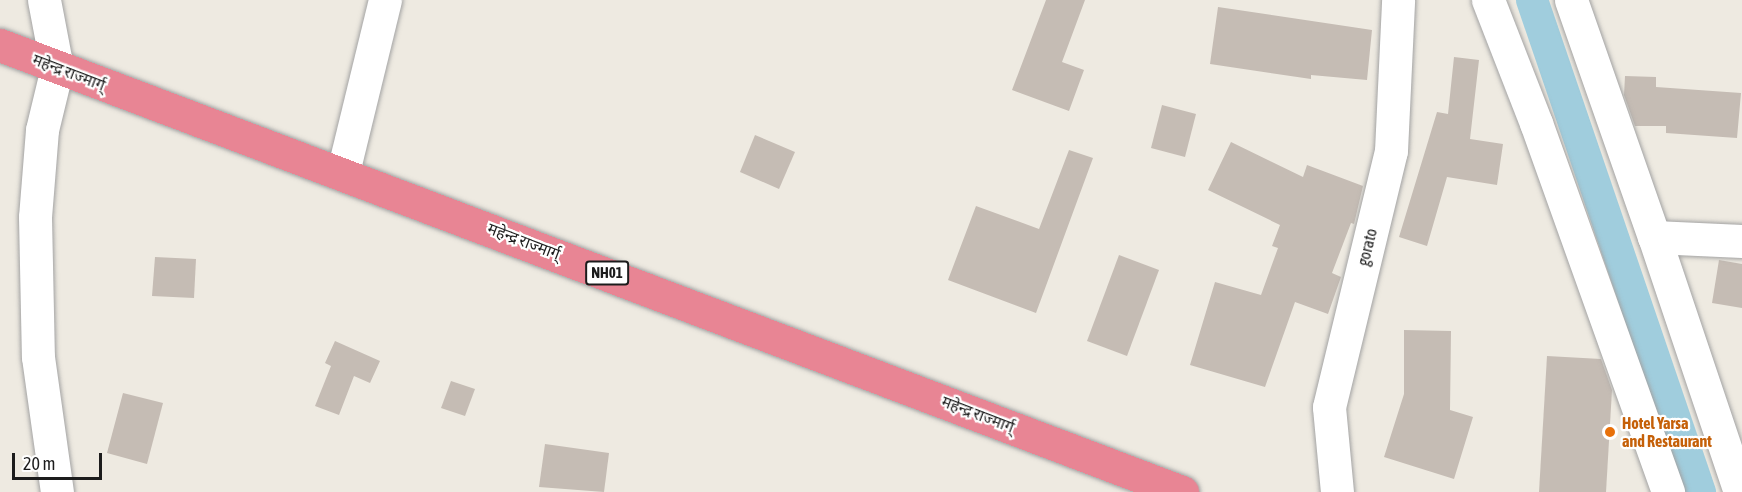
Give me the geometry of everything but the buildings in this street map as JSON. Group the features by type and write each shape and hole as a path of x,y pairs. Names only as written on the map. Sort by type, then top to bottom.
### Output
{"highway":[{"name":"महेन्द्र राज्मार्ग्","path":"0,45 343,172 1182,492"}],"street":[{"path":"44,0 45,63 35,217 38,357 57,492"},
{"path":"343,172 385,0"},
{"name":"gorato","path":"1337,492 1329,407 1391,151 1398,0"},
{"path":"1488,0 1536,123 1668,492"},
{"path":"1571,0 1740,492"},
{"path":"1654,237 1742,241"}],"waterway":[{"path":"1532,0 1700,492"}],"place":[{"name":"Hotel Yarsa and Restaurant","path":"1610,432"}]}
